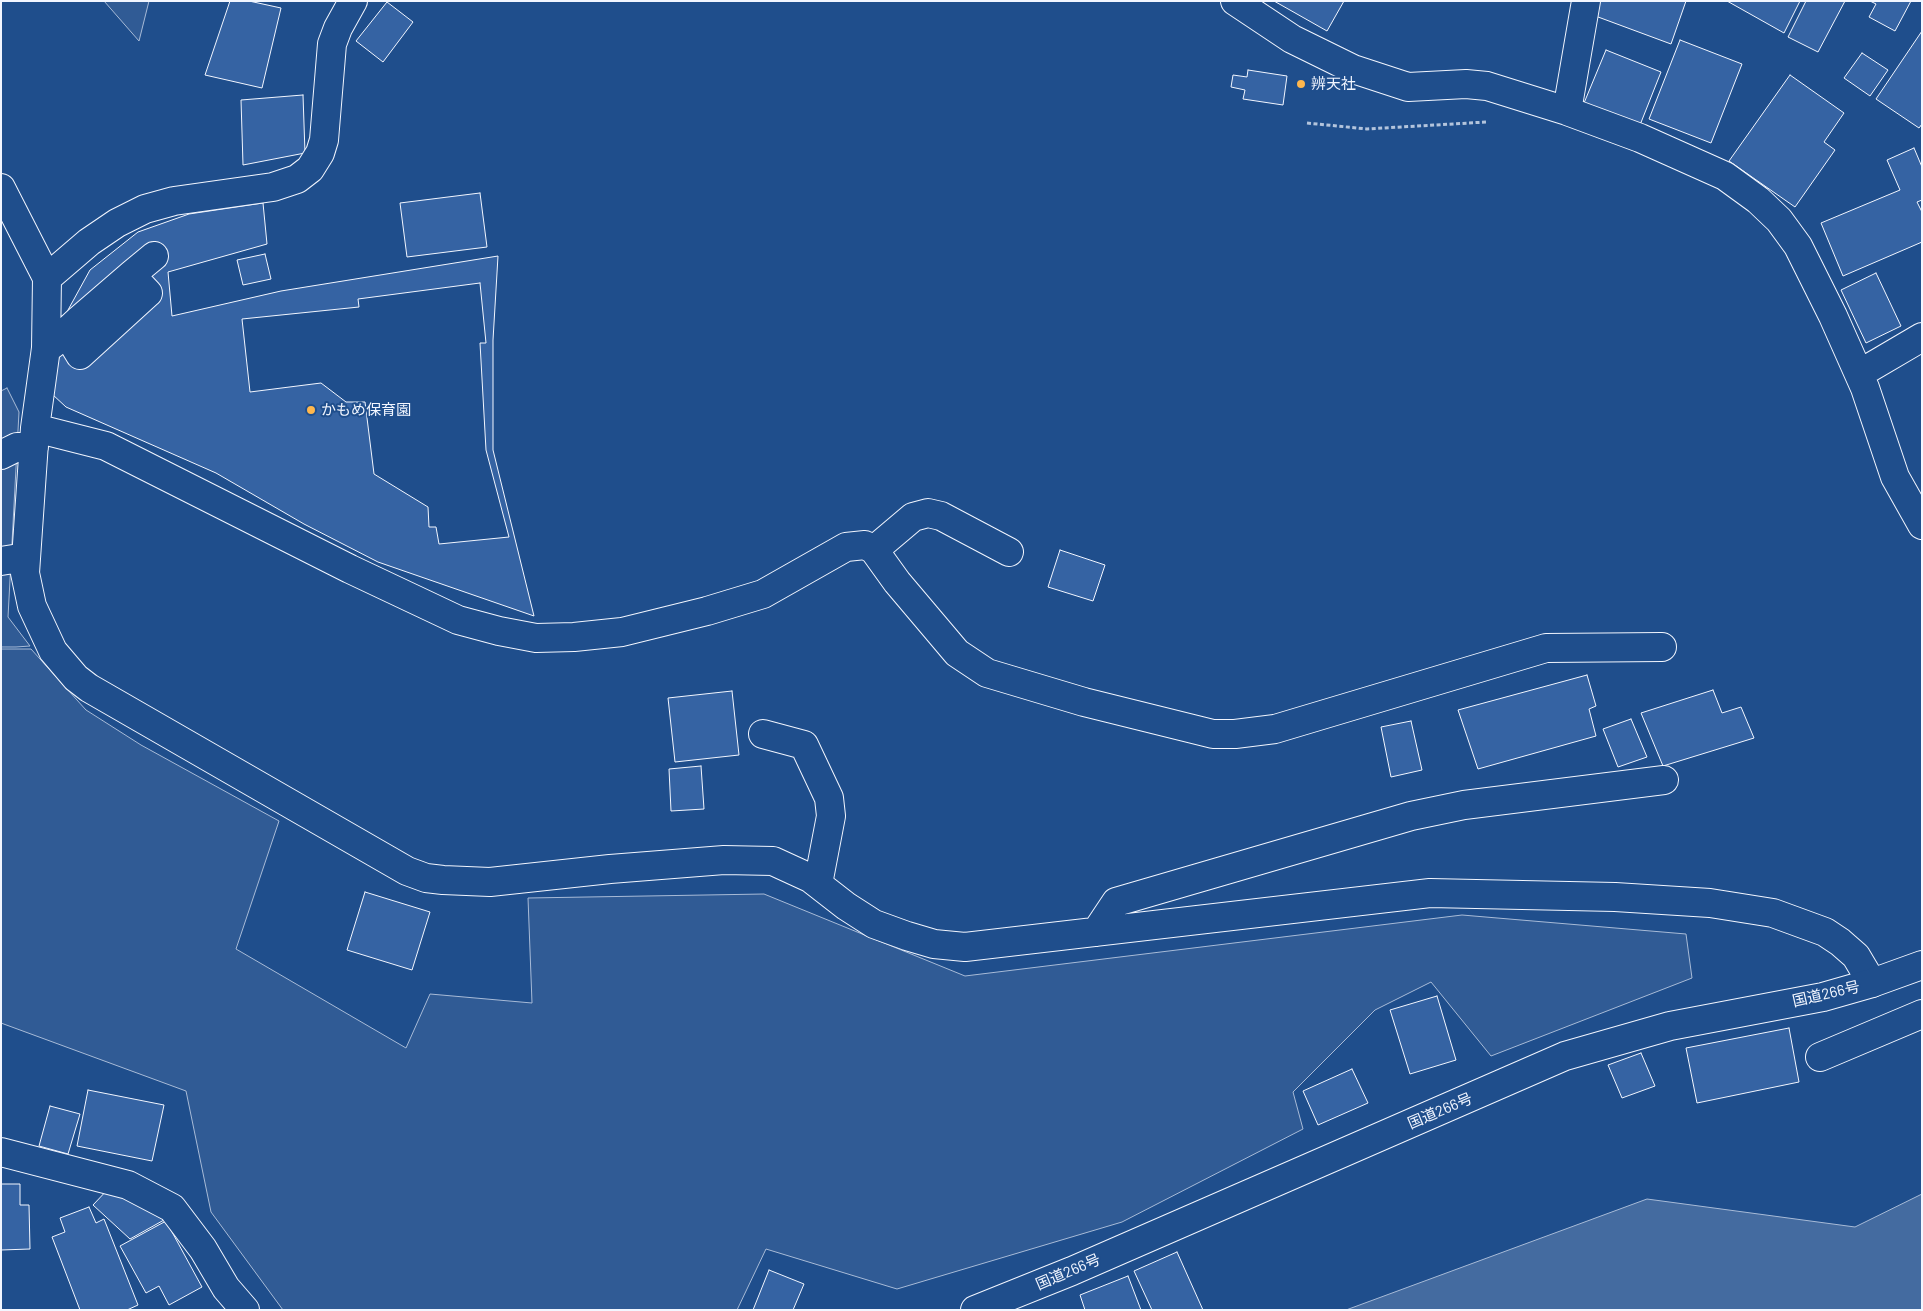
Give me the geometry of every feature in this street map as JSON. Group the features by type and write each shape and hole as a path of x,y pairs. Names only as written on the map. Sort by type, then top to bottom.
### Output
{"main road":[{"path":"47,278 89,242 117,223 145,209 174,201 273,187 296,179 310,169 320,153 324,140 332,44 338,28 353,1"},
{"path":"1235,1 1292,39 1353,69 1408,87 1466,84 1487,86 1566,111 1640,138 1725,176 1758,200 1779,220 1798,246 1859,374 1895,477 1922,525"},
{"path":"1566,111 1586,1"},
{"path":"1,188 47,278 56,340 22,444 13,559 24,573 32,606 53,651 76,678 105,698 407,871 426,878 490,882 610,869 751,860 773,861 791,868 818,884 846,906 874,924 934,944 965,947 1430,893 1616,897 1710,903 1773,913 1825,932 1856,956 1872,983"},
{"path":"56,340 154,256"},
{"path":"1859,374 1922,337"},
{"path":"22,444 106,446 350,569 458,620 536,638 574,637 622,632 707,611 763,594 846,547 865,545 874,550 897,582 956,652 987,673 1084,702 1213,734 1235,734 1275,729 1546,648 1662,647"},
{"path":"874,550 913,517 928,513 941,516 1009,552"},
{"path":"763,734 804,744 829,798 831,816 818,884"},
{"path":"1096,932 1116,902 1411,816 1464,805 1664,780"},
{"name":"国道266号","path":"975,1310 1081,1267 1566,1056 1670,1026 1823,997 1872,983 1922,965"},
{"path":"1820,1057 1922,1014"},
{"path":"1,1152 128,1185 172,1208 203,1249 226,1288 246,1310"}],"path":[{"path":"1307,123 1367,130 1490,122"}],"shaded area":[{"path":"104,1 149,1 139,41"},
{"path":"7,388 19,412 8,617 30,646 16,647 1,647 1,391"},
{"path":"1,649 31,649 86,710 141,745 279,821 236,949 406,1048 430,994 532,1003 528,898 764,894 965,976 1462,915 1686,934 1692,978 1491,1056 1431,982 1375,1010 1293,1092 1303,1129 1122,1222 897,1289 766,1249 737,1310 283,1310 211,1212 186,1091 1,1023"},
{"path":"1922,1194 1922,1310 1346,1310 1647,1199 1855,1227"}],"building":[{"path":"230,1 249,1 281,8 262,88 205,75"},
{"path":"1274,1 1344,1 1327,31"},
{"path":"1594,1 1686,1 1671,44 1590,14"},
{"path":"1727,1 1800,1 1784,33"},
{"path":"1806,1 1845,1 1818,52 1788,37"},
{"path":"1870,1 1911,1 1895,31 1869,17 1876,4"},
{"path":"387,2 413,22 383,62 356,41"},
{"path":"1922,31 1922,124 1919,128 1876,99"},
{"path":"1680,40 1742,64 1711,143 1649,119"},
{"path":"1606,50 1661,72 1640,125 1584,103"},
{"path":"1862,53 1888,70 1870,96 1844,78"},
{"path":"1248,70 1287,76 1283,105 1243,99 1245,90 1231,87 1233,75 1247,77"},
{"path":"1790,75 1844,113 1824,142 1835,150 1795,207 1729,161"},
{"path":"303,95 305,153 243,165 241,100"},
{"path":"1914,148 1922,167 1922,200 1917,202 1922,212 1922,242 1843,276 1821,223 1900,190 1887,160"},
{"path":"480,193 487,247 407,257 400,203"},
{"path":"263,203 267,244 168,272 172,316 281,291 498,256 493,340 493,450 534,616 378,562 304,524 216,473 66,407 52,394 68,310 90,270 138,232 189,214"},
{"path":"265,254 271,279 243,285 237,260"},
{"path":"1876,273 1901,326 1866,343 1841,290"},
{"path":"480,283 486,343 480,343 486,450 509,537 439,544 436,527 429,527 428,507 374,474 365,402 346,402 321,383 250,392 242,319 359,307 358,299"},
{"path":"1060,550 1105,565 1093,601 1048,587"},
{"path":"1587,675 1596,706 1589,709 1596,736 1478,769 1458,710"},
{"path":"1713,690 1722,713 1741,707 1754,738 1663,766 1641,713"},
{"path":"732,691 739,755 675,762 668,698"},
{"path":"1631,719 1647,757 1618,767 1603,729"},
{"path":"1411,721 1422,770 1391,777 1381,727"},
{"path":"701,766 704,809 671,811 669,769"},
{"path":"365,892 430,912 412,970 347,950"},
{"path":"1437,996 1456,1060 1410,1074 1390,1010"},
{"path":"1789,1028 1799,1082 1697,1103 1686,1048"},
{"path":"1641,1053 1655,1086 1622,1098 1608,1065"},
{"path":"1352,1069 1368,1103 1318,1125 1303,1091"},
{"path":"88,1090 164,1105 152,1161 77,1146"},
{"path":"50,1106 80,1114 68,1154 39,1146"},
{"path":"1,1184 20,1184 20,1205 29,1205 30,1249 1,1250"},
{"path":"110,1187 164,1220 130,1239 93,1205"},
{"path":"89,1207 96,1223 104,1219 138,1305 127,1310 80,1310 52,1237 65,1232 60,1218"},
{"path":"166,1221 202,1287 169,1305 159,1286 146,1293 120,1246"},
{"path":"1177,1252 1203,1310 1152,1310 1134,1271"},
{"path":"769,1270 804,1284 793,1310 753,1310"},
{"path":"1128,1276 1141,1310 1085,1310 1080,1295"}],"place":[{"name":"辨天社","path":"1301,84"},
{"name":"かもめ保育園","path":"311,410"}]}
